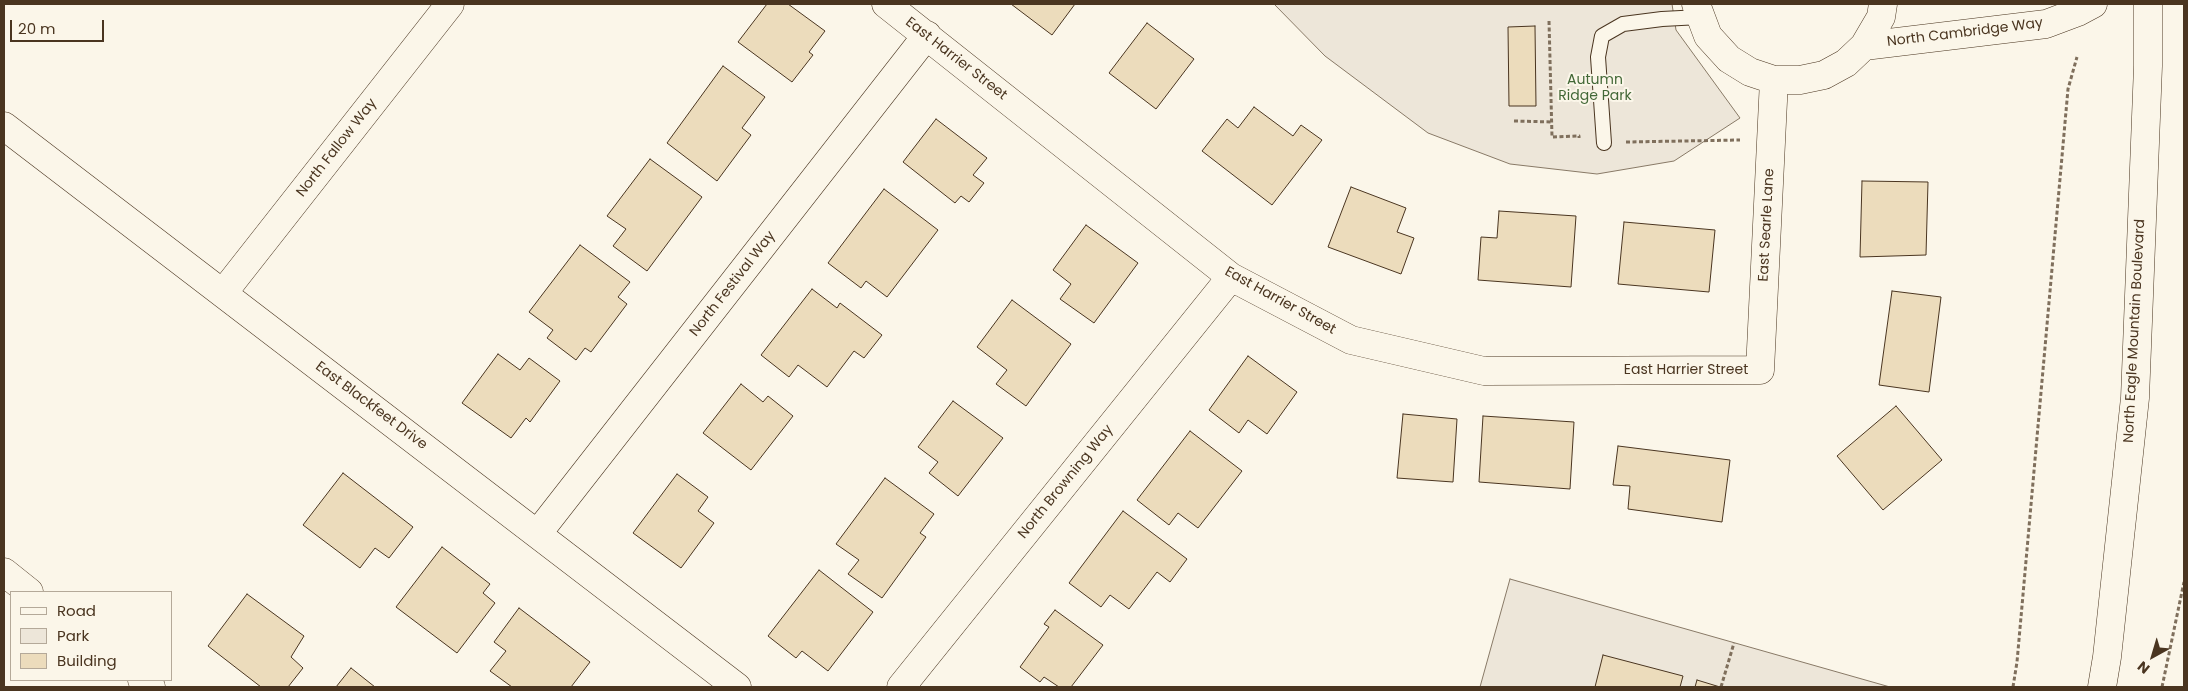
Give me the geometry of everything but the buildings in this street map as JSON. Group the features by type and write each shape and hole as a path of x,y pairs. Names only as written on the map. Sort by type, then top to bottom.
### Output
{"street":[{"name":"North Fallow Way","path":"223,293 450,4"},
{"name":"East Harrier Street","path":"886,4 1231,277 1351,340 1484,371 1760,370"},
{"path":"1698,10 1708,36 1729,59 1750,72 1774,80 1800,80 1824,75 1846,63 1864,46 1880,17 1883,4"},
{"name":"North Cambridge Way","path":"1864,46 2046,24 2093,4"},
{"name":"North Eagle Mountain Boulevard","path":"2102,687 2107,657 2135,398 2148,66 2148,4"},
{"name":"North Festival Way","path":"538,533 927,35"},
{"name":"East Searle Lane","path":"1760,370 1774,80"},
{"name":"East Blackfeet Drive","path":"4,126 737,687"},
{"name":"North Browning Way","path":"901,687 1231,277"},
{"path":"4,572 28,591"}],"lane":[{"path":"1604,142 1598,57 1602,36 1624,24 1662,19 1698,10"}],"path":[{"path":"2013,687 2017,662 2068,89 2077,57"},
{"path":"1514,121 1552,122"},
{"path":"2162,687 2184,582"},
{"path":"1721,687 1734,642"}],"green space":[{"name":"Autumn Ridge Park","path":"1274,4 1672,4 1676,30 1740,118 1674,161 1597,174 1510,164 1428,133 1325,56"},
{"path":"1510,579 1890,687 1480,687"}]}
